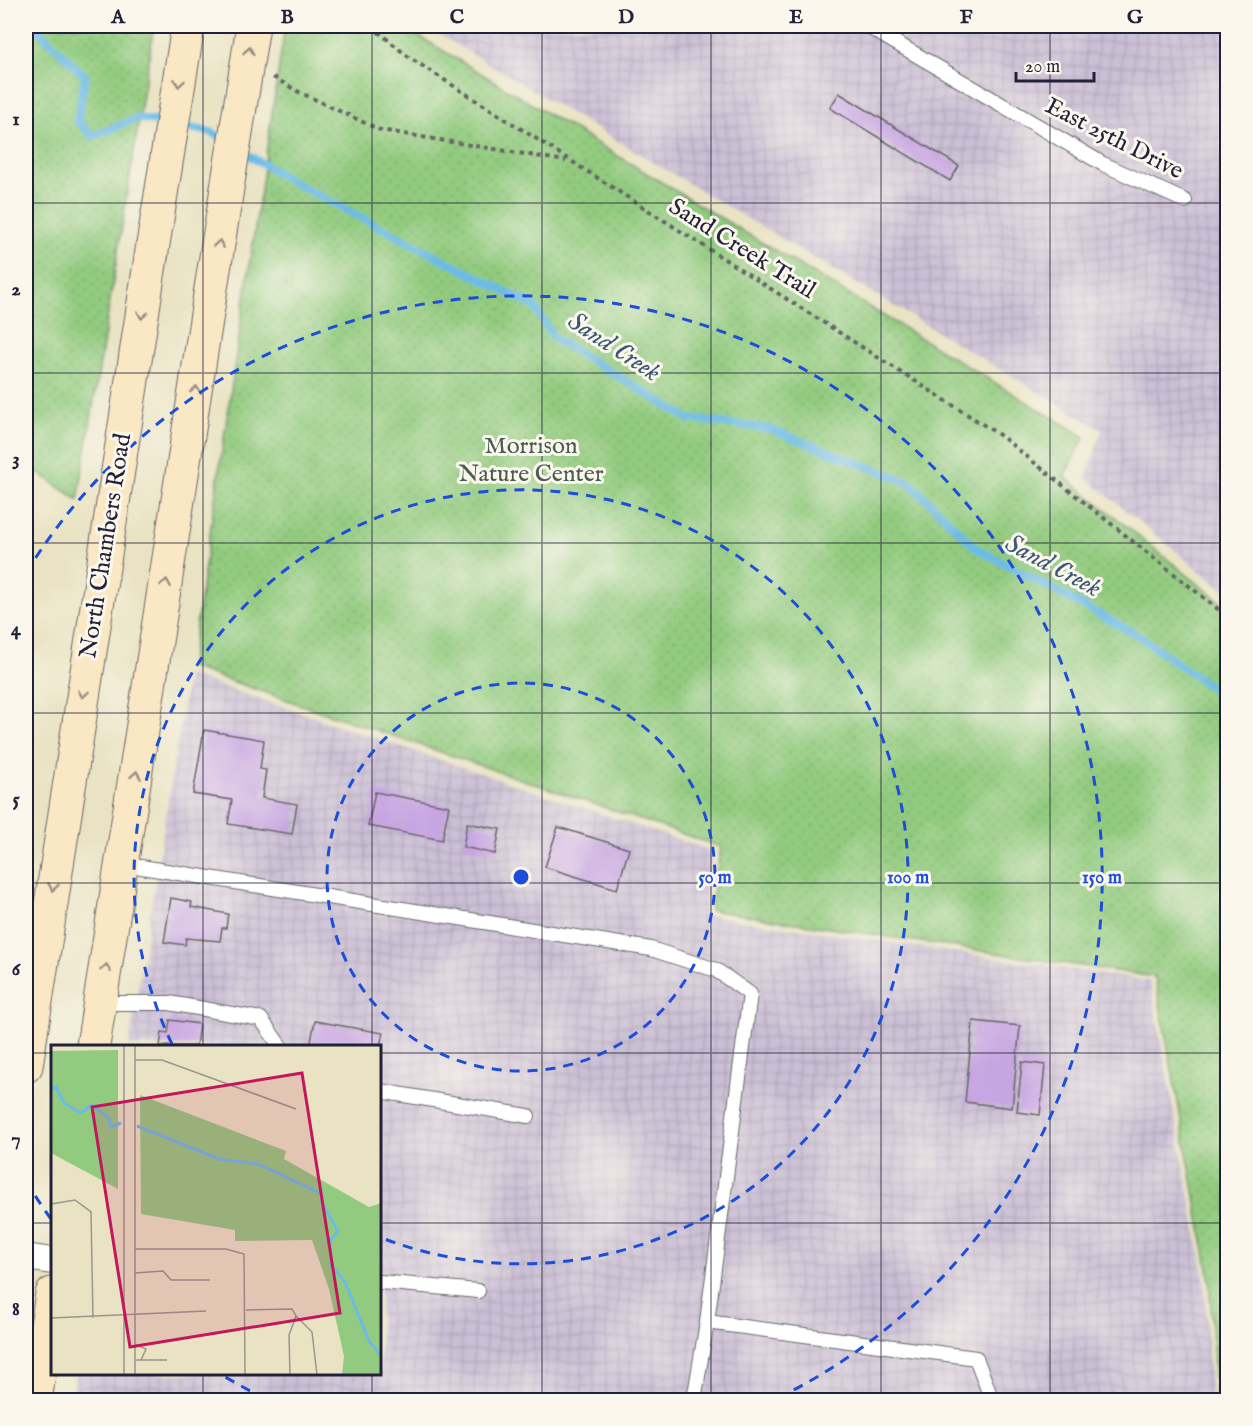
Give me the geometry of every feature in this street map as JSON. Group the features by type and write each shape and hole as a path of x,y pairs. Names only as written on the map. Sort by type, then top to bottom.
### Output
{"main road":[{"name":"North Chambers Road","path":"26,1066 188,26"},
{"path":"93,1045 254,26"},
{"path":"35,1401 51,1300"}],"street":[{"path":"26,1257 51,1261"}],"lane":[{"name":"East 25th Drive","path":"867,26 1103,165 1185,201"},
{"path":"123,864 651,949 716,970 750,994 707,1322 693,1401"},
{"path":"100,1003 169,1003 261,1019 279,1045"},
{"path":"381,1091 528,1116"},
{"path":"381,1282 478,1291"},
{"path":"707,1322 976,1358 992,1401"}],"path":[{"path":"371,26 410,58 570,162"},
{"name":"Sand Creek Trail","path":"270,75 299,92 380,130 570,162 1001,436 1227,617"}],"shaded area":[{"path":"425,26 1227,26 1227,593 1086,478 1102,430"},
{"path":"188,675 712,851 704,915 1150,981 1204,1274 1211,1400 72,1400 76,1375 381,1375 381,1045 129,1045"}],"green space":[{"path":"26,26 154,26 78,500 26,464"},
{"name":"Morrison Nature Center","path":"285,26 402,26 1085,437 1064,476 1227,607 1227,1400 1216,1400 1209,1274 1155,977 710,910 721,847 190,667"}],"building":[{"path":"839,93 959,166 950,181 830,108"},
{"path":"204,730 264,740 260,769 266,770 262,798 297,804 292,834 228,824 232,800 193,794"},
{"path":"375,792 449,806 442,840 368,826"},
{"path":"467,823 500,829 495,854 463,847"},
{"path":"558,827 629,849 617,889 545,867"},
{"path":"171,898 192,902 191,907 228,914 226,928 222,928 220,941 186,938 185,945 164,942"},
{"path":"170,1020 199,1024 196,1045 160,1045 162,1032 168,1033"},
{"path":"315,1021 383,1033 380,1045 310,1045"},
{"path":"973,1021 1020,1026 1012,1108 965,1102"},
{"path":"1022,1062 1045,1065 1040,1115 1017,1112"}],"waterway":[{"name":"Sand Creek","path":"34,26 85,76 77,121 93,136 138,118 164,123"},
{"name":"Sand Creek","path":"179,126 211,132 227,141"},
{"name":"Sand Creek","path":"242,151 296,184 534,306 554,338 689,419 770,429 910,483 976,548 1139,636 1228,699"}]}
